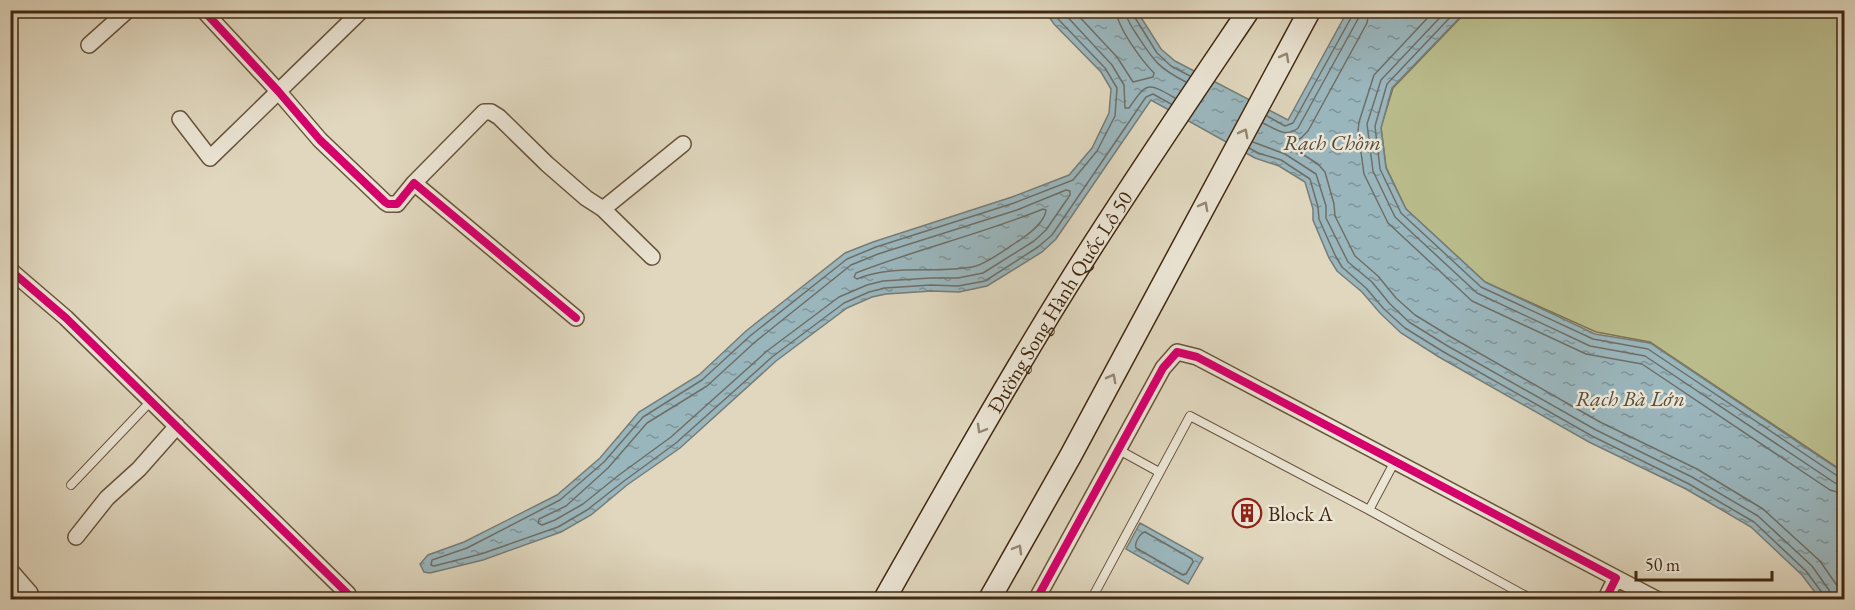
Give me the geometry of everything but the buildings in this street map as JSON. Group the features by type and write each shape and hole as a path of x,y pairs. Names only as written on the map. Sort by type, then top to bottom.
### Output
{"main road":[{"name":"Đường Song Hành Quốc Lộ 50","path":"884,600 1021,361 1109,219 1249,10"},
{"path":"989,600 1071,455 1310,10"}],"street":[{"path":"89,45 128,10"},
{"path":"203,10 320,140 384,202 397,204 414,183 484,112 491,112 586,198 603,209 652,257"},
{"path":"180,119 210,158 362,10"},
{"path":"603,209 683,144"},
{"path":"414,183 576,318"},
{"path":"10,270 66,318 348,594"},
{"path":"1038,596 1163,368 1177,352 1197,357 1658,600"},
{"path":"76,537 107,498 139,469 177,426"},
{"path":"10,570 30,593"},
{"path":"1605,600 1616,578"}],"lane":[{"path":"71,484 151,401"},
{"path":"1091,600 1190,416 1533,600"},
{"path":"1119,450 1159,472"},
{"path":"1369,510 1395,461"},
{"path":"1038,596 1054,600"}],"green space":[{"path":"1467,11 1844,11 1844,472 1650,342 1596,332 1485,282 1406,209 1386,167 1381,127 1393,88"}],"water":[{"path":"1369,10 1466,11 1392,88 1381,128 1386,168 1406,209 1485,282 1595,334 1650,343 1844,473 1844,599 1820,599 1802,575 1751,527 1686,489 1589,442 1401,333 1362,292 1337,271 1313,220 1313,209 1305,182 1279,166 1255,158 1151,100 1056,239 1042,252 987,286 959,292 886,294 872,297 847,308 776,361 680,448 627,485 591,515 561,532 483,560 430,573 424,572 420,564 428,555 464,542 557,495 600,458 639,412 699,375 746,331 845,253 1012,197 1069,175 1092,148 1109,113 1111,89 1101,72 1054,24 1045,11 1137,11 1161,49 1175,61 1288,120 1347,12"},
{"path":"1140,523 1203,558 1188,584 1126,549"}],"cycle path":[{"path":"203,10 320,140 385,202 397,204 414,183 576,318"},
{"path":"10,270 66,318 348,594"},
{"path":"1036,600 1163,368 1177,352 1197,357 1616,578 1605,600"}],"place":[{"name":"Block A","path":"1247,513"}],"water label":[{"name":"Rạch Chồm","path":"1332,142"},
{"name":"Rạch Bà Lớn","path":"1630,398"}]}
